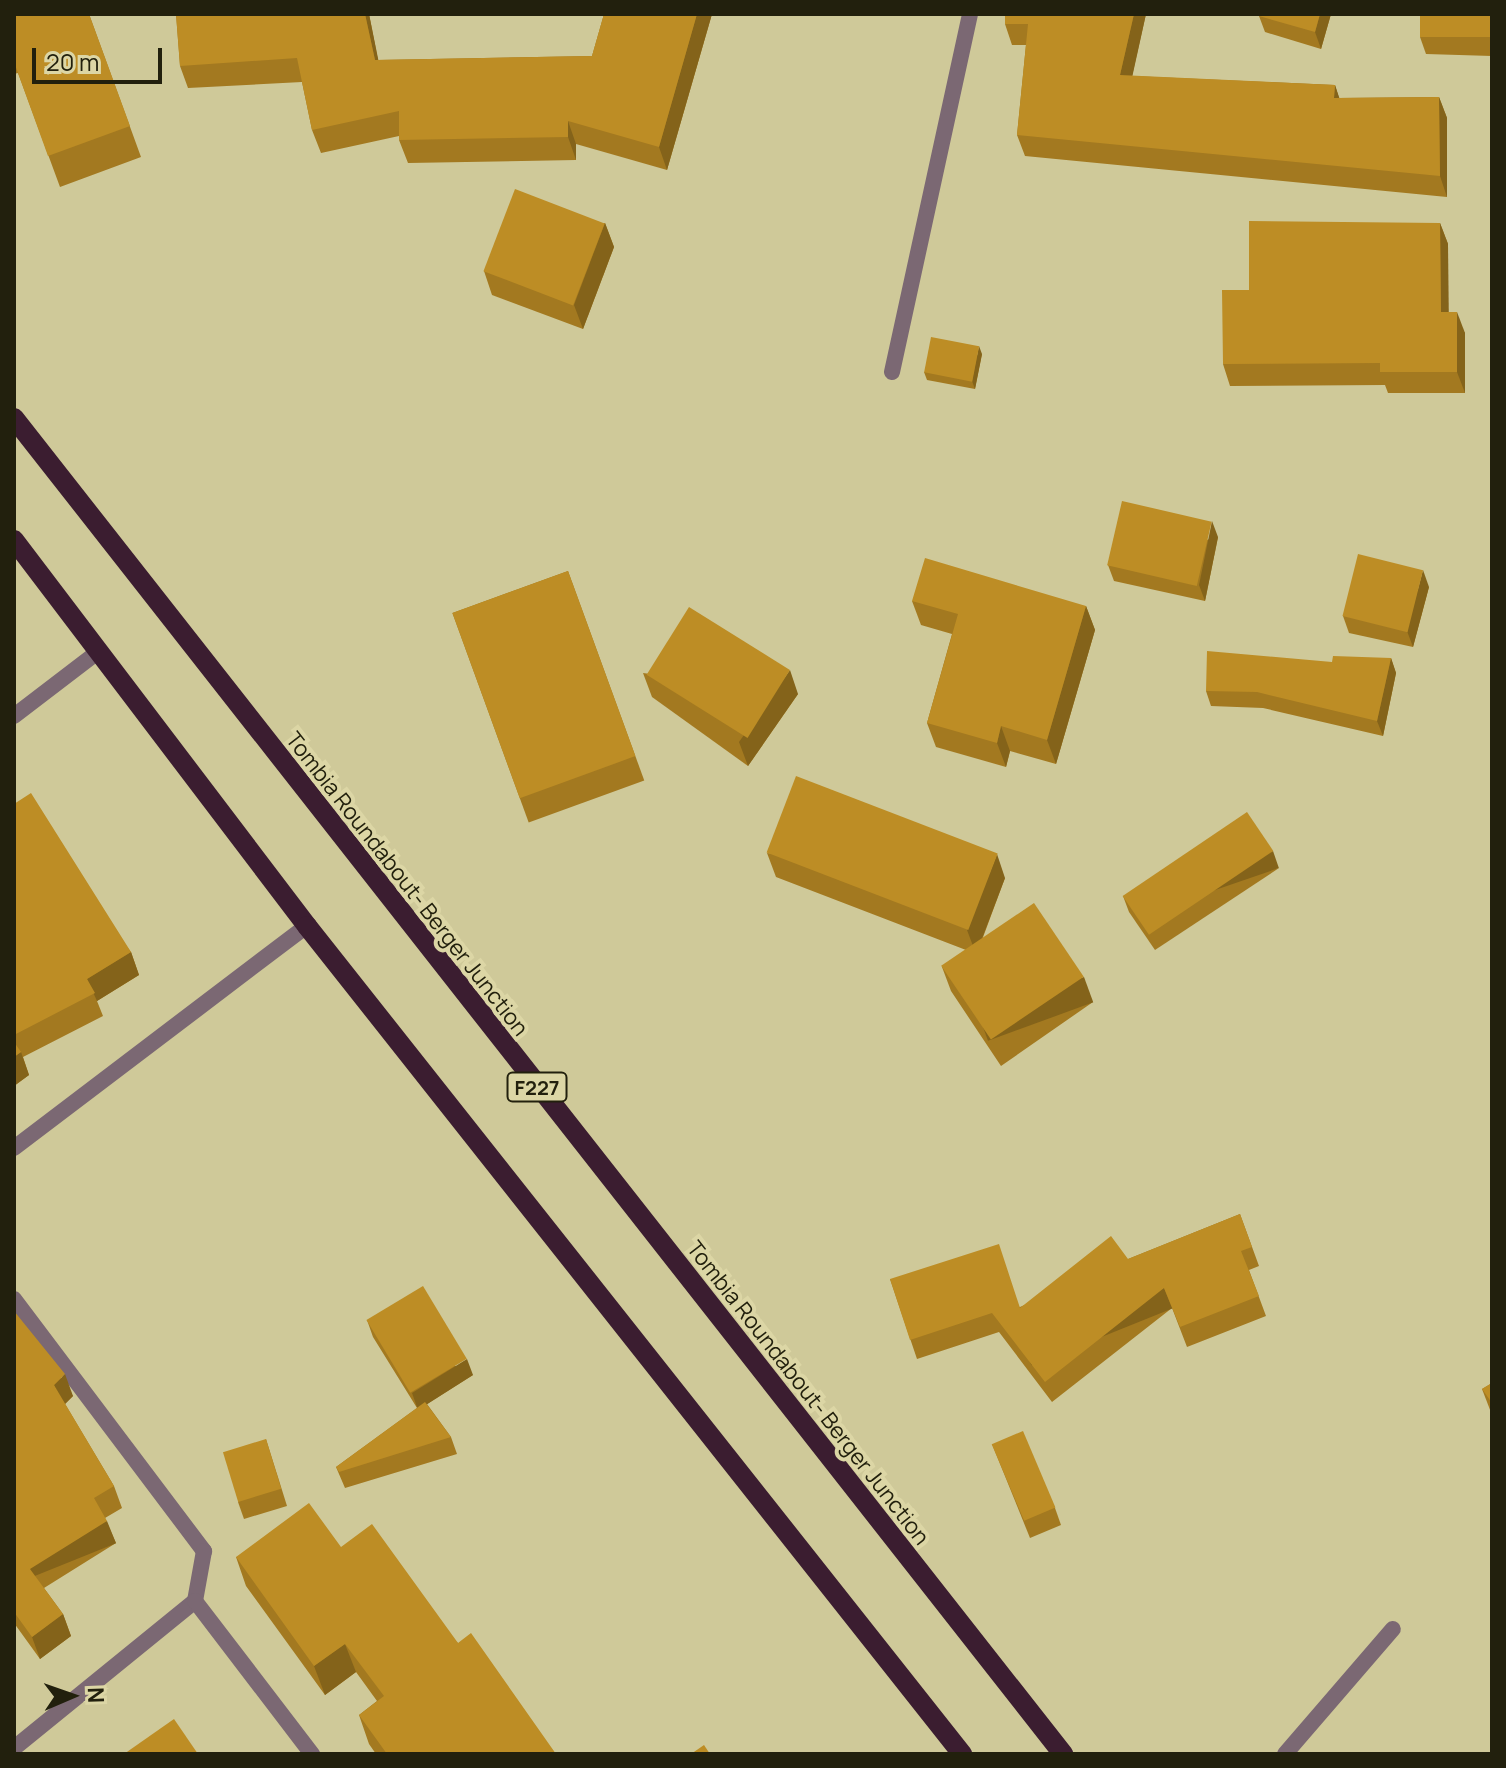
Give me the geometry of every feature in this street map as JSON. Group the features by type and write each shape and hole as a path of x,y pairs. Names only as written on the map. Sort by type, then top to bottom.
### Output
{"main road":[{"name":"Tombia Roundabout- Berger Junction","path":"14,418 1063,1754"},
{"path":"14,540 307,926 962,1754"}],"street":[{"path":"892,372 970,14"},
{"path":"14,716 99,651"},
{"path":"14,1148 307,926"},
{"path":"14,1299 204,1551 195,1601 14,1748"},
{"path":"195,1601 312,1754"},
{"path":"1285,1754 1393,1629"}],"building":[{"path":"14,14 89,14 130,126 48,156 14,62"},
{"path":"176,14 365,14 375,60 592,56 604,14 697,14 659,147 568,121 568,137 399,140 399,111 312,130 297,58 180,66"},
{"path":"1005,14 1134,14 1120,75 1335,85 1334,98 1439,97 1440,176 1017,135 1028,24 1005,24"},
{"path":"1259,14 1320,14 1315,32"},
{"path":"1420,14 1492,14 1492,37 1420,37"},
{"path":"515,189 605,223 573,306 483,271"},
{"path":"1249,221 1440,223 1441,312 1457,312 1457,372 1380,372 1380,363 1223,364 1222,290 1249,290"},
{"path":"931,337 979,346 972,382 924,372"},
{"path":"1122,501 1212,522 1197,586 1107,565"},
{"path":"1358,554 1423,570 1408,632 1343,616"},
{"path":"925,558 1086,606 1047,740 1001,726 997,743 927,723 958,614 912,601"},
{"path":"568,571 635,756 520,798 452,613"},
{"path":"689,607 790,670 748,738 647,675"},
{"path":"1207,651 1332,662 1333,656 1391,658 1377,721 1257,692 1206,691"},
{"path":"796,776 998,853 968,930 767,853"},
{"path":"31,793 131,952 87,979 95,993 14,1035 14,804"},
{"path":"1247,812 1273,851 1149,935 1123,896"},
{"path":"1034,903 1084,977 991,1039 941,966"},
{"path":"14,1042 21,1052 14,1057"},
{"path":"1240,1214 1252,1247 1241,1251 1259,1296 1180,1327 1164,1288 1045,1382 992,1313 910,1340 890,1279 999,1244 1020,1308 1111,1236 1128,1259"},
{"path":"423,1286 467,1359 410,1393 366,1320"},
{"path":"14,1311 65,1374 54,1385 114,1486 94,1498 107,1521 30,1569 63,1614 32,1637 14,1612"},
{"path":"1492,1383 1492,1403 1482,1389"},
{"path":"425,1402 451,1437 339,1472 336,1467"},
{"path":"1023,1431 1055,1507 1024,1521 992,1444"},
{"path":"266,1439 281,1489 238,1502 223,1452"},
{"path":"309,1503 341,1547 372,1524 458,1643 471,1633 556,1754 387,1754 359,1715 384,1696 345,1644 314,1666 236,1557"},
{"path":"174,1719 198,1754 124,1754"},
{"path":"704,1745 710,1754 691,1754"}]}
